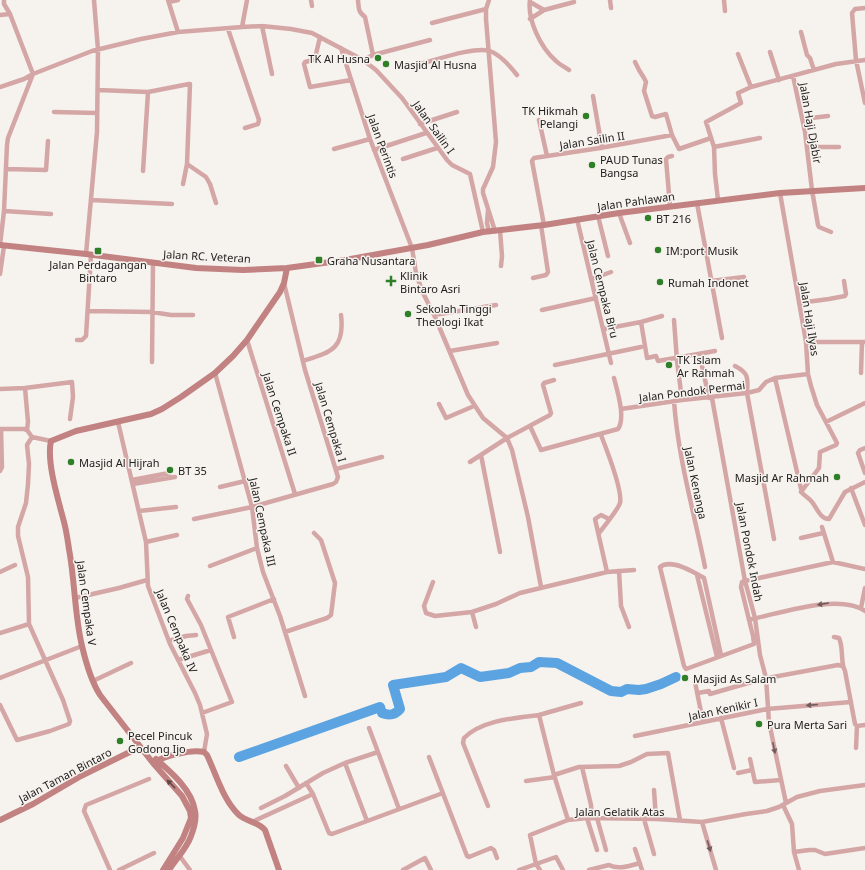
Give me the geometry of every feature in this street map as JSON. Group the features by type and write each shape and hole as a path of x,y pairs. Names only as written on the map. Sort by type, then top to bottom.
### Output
{"street":[{"path":"0,274 4,211 2,187 6,169 8,138 33,74 10,14 4,4 4,0"},
{"path":"77,340 82,340 86,336 88,311 88,254 98,90 98,50 94,0"},
{"path":"178,0 168,1 178,32"},
{"path":"242,27 247,0"},
{"path":"311,0 312,6"},
{"path":"358,0 359,10 365,17 374,54"},
{"path":"489,0 486,9 496,142 493,167 483,191 493,222 492,231 502,256 501,266"},
{"path":"610,0 611,8"},
{"path":"724,0 725,11"},
{"path":"544,10 530,1 530,19 536,32 548,52 556,61 569,70"},
{"path":"530,19 544,10 574,2"},
{"path":"865,8 852,12 856,60 865,103"},
{"path":"432,23 486,9"},
{"path":"0,15 10,14"},
{"path":"262,26 272,74"},
{"name":"Jalan Sailin I","path":"0,87 98,50 141,39 178,32 262,26 291,29 312,34 363,60 376,70 402,98 437,148 452,165 470,174 492,231"},
{"path":"228,29 259,120 258,124 245,128"},
{"path":"801,32 807,55 810,58 814,70"},
{"path":"320,37 313,60 305,62 304,64 310,87 351,80"},
{"path":"363,60 374,54 430,40"},
{"name":"Jalan Perintis","path":"341,48 370,139 412,248 416,273 422,291 474,406 483,418 507,438"},
{"path":"420,64 470,51 489,50 506,62 517,75"},
{"path":"770,52 778,80"},
{"path":"738,54 751,87"},
{"name":"Jalan Haji Djabir","path":"831,232 818,226 803,119 793,76 856,60 865,60"},
{"path":"635,62 646,83 644,91 652,116 655,118 666,114 672,134 679,149 711,138"},
{"path":"718,200 714,147 706,122 740,104 741,102 738,93 751,87 793,76"},
{"path":"98,90 148,92 188,84 190,85 187,164 183,184"},
{"path":"144,171 148,92"},
{"path":"593,96 602,148"},
{"path":"54,112 97,113"},
{"path":"420,124 456,112"},
{"path":"803,119 828,116"},
{"path":"540,120 547,156"},
{"path":"374,150 426,132"},
{"name":"Jalan Sailin II","path":"542,225 532,160 534,158 602,148 672,134"},
{"path":"714,147 760,138"},
{"path":"334,150 370,139"},
{"path":"6,169 46,170 48,141"},
{"path":"807,146 839,147"},
{"path":"403,159 437,148"},
{"path":"670,206 666,159 672,156"},
{"path":"187,164 206,177 210,184 216,203"},
{"name":"Jalan Pahlawan","path":"412,248 492,231 670,206 812,190 865,188"},
{"name":"Jalan Haji Ilyas","path":"780,193 806,342 808,374 814,398 837,443 836,445 820,452 819,468 801,492"},
{"path":"91,200 172,204"},
{"path":"697,203 722,338"},
{"path":"4,211 51,214"},
{"path":"619,213 630,243"},
{"path":"598,216 608,256"},
{"name":"Jalan Cempaka Biru","path":"577,219 612,363"},
{"path":"533,278 546,275 548,272 542,225"},
{"name":"Jalan RC. Veteran","path":"2,246 88,254 212,269 243,270 287,268 345,260 412,248"},
{"path":"152,362 153,263"},
{"path":"25,388 28,422 27,430 32,437 51,442 76,432 151,414 162,409 215,373 233,356 247,340 280,292 284,283 287,268"},
{"path":"592,279 611,272"},
{"path":"711,281 744,277"},
{"path":"799,303 829,300 845,296 844,281"},
{"name":"Jalan Cempaka I","path":"194,519 252,507 333,484 336,482 338,477 322,429 303,361 284,283"},
{"path":"542,310 596,298"},
{"path":"434,315 496,305"},
{"path":"88,311 152,312 171,315 193,315"},
{"path":"303,361 327,352 336,345 342,332 342,315"},
{"path":"604,329 641,322 662,316"},
{"path":"674,320 682,400"},
{"path":"641,322 647,358 656,356 658,361 715,351"},
{"name":"Jalan Cempaka II","path":"247,340 295,494"},
{"path":"806,342 864,342 861,373"},
{"path":"450,352 497,343"},
{"path":"555,364 641,346"},
{"name":"Jalan Pondok Indah","path":"702,366 710,398 745,581 742,582 741,587 752,619 766,678 767,709"},
{"path":"735,366 745,372 747,393 774,539"},
{"name":"Jalan Cempaka III","path":"215,373 252,507 257,548 263,572 274,599 305,696"},
{"name":"Jalan Pondok Permai","path":"620,409 747,393 759,390 766,382 776,378 808,374"},
{"path":"530,426 541,450 619,428 621,424 620,409 614,378"},
{"path":"776,378 801,492 827,520 843,495 851,488 865,482"},
{"path":"470,462 507,438 551,414 543,385 544,383 554,380"},
{"path":"0,389 25,388 72,382 73,397 70,419"},
{"name":"Jalan Kenanga","path":"674,401 677,433 684,475 694,512 705,567"},
{"path":"826,422 865,403"},
{"path":"439,404 446,418 474,406"},
{"name":"Jalan Cempaka IV","path":"118,422 146,542 147,580 160,621 195,693 202,713 206,734 204,752"},
{"path":"0,471 2,467 0,429 27,430"},
{"path":"598,533 619,504 620,495 601,434"},
{"path":"0,705 15,738 18,740 55,730 69,724 70,719 63,700 29,624 28,577 18,536 18,527 26,503 29,464 27,445 32,437"},
{"path":"507,438 515,459 541,587"},
{"name":"Jalan Cempaka V","path":"51,442 50,446 53,477 65,525 82,646 93,681 100,695 182,796 190,812 191,818 177,855 170,866 163,870"},
{"path":"865,448 858,453 865,473"},
{"path":"482,455 500,552"},
{"path":"336,469 382,457"},
{"path":"132,482 175,477"},
{"path":"220,488 245,481"},
{"path":"851,488 865,525"},
{"path":"139,511 176,507"},
{"path":"607,572 595,519 601,515 608,519"},
{"path":"801,538 822,530 833,562"},
{"path":"285,632 327,618 331,615 335,583 321,540 314,534"},
{"path":"146,542 177,535"},
{"path":"210,566 257,548"},
{"path":"745,581 833,562 865,569"},
{"path":"719,656 697,575 687,568 674,564 662,565 660,568 685,668 688,669 719,656 752,645 754,642 752,619 831,603 839,603 863,609 865,588"},
{"path":"0,572 15,565"},
{"path":"433,582 424,606 426,613 436,616 472,612 496,604 520,593 541,587 607,572 634,570"},
{"path":"619,571 622,606 629,626"},
{"path":"75,598 120,588 147,580"},
{"path":"188,596 187,599 201,625 232,702 202,713"},
{"path":"234,637 228,617 274,599"},
{"path":"472,612 476,628"},
{"path":"0,633 29,624"},
{"path":"169,641 196,635"},
{"path":"834,637 839,638 841,642 843,656 842,666 845,671 855,724 857,726 856,748"},
{"path":"0,678 82,646"},
{"path":"178,660 211,650"},
{"path":"93,681 131,662"},
{"path":"698,693 709,691 711,694 766,678 838,665 842,666"},
{"path":"695,682 703,722"},
{"path":"767,709 851,702"},
{"path":"488,806 463,744 464,738 477,729 494,723 539,715 581,703"},
{"name":"Jalan Kenikir I","path":"635,736 767,709 781,780 784,804 792,824 794,852 799,870"},
{"path":"539,715 554,776 568,820"},
{"path":"721,718 734,768"},
{"path":"857,726 865,725"},
{"path":"369,728 399,809"},
{"name":"Jalan Taman Bintaro","path":"0,820 33,804 81,776 143,749"},
{"path":"155,762 179,754 198,751 204,752 207,755 229,801 237,813 243,818 263,827 265,830 279,870"},
{"path":"261,808 299,788 323,773 345,763 378,752"},
{"path":"526,781 554,776 582,767 619,766 647,754 668,753 680,820"},
{"path":"429,756 467,856 469,857 491,848 494,850 497,858"},
{"path":"750,759 755,782 781,780"},
{"path":"345,763 367,821"},
{"path":"286,766 299,788"},
{"path":"582,767 591,806 596,850"},
{"path":"738,773 752,770"},
{"path":"110,870 84,808 86,805 149,779"},
{"path":"306,783 313,794 330,834 443,793"},
{"name":"Jalan Gelatik Atas","path":"540,870 536,864 530,835 568,820 592,818 656,819 702,822 767,811 797,797 820,791 865,785"},
{"path":"654,790 656,819"},
{"path":"252,822 313,794"},
{"path":"592,818 606,850"},
{"path":"644,819 654,854"},
{"path":"702,822 716,870"},
{"path":"794,852 815,850 825,854 865,848"},
{"path":"636,849 642,870"},
{"path":"118,870 154,853"},
{"path":"177,855 190,870"},
{"path":"519,870 556,857 563,870"},
{"path":"403,870 425,858 431,870"},
{"path":"589,870 609,865 612,867 622,868 640,863"}],"waterway":[{"path":"239,757 380,707 382,713 390,715 394,714 400,709 393,685 446,677 461,668 480,677 509,673 520,668 531,667 539,662 557,663 611,691 621,692 627,689 646,689 676,677"}],"place":[{"name":"TK Al Husna","path":"378,58"},
{"name":"Masjid Al Husna","path":"386,64"},
{"name":"TK Hikmah Pelangi","path":"586,116"},
{"name":"PAUD Tunas Bangsa","path":"592,165"},
{"name":"BT 216","path":"648,218"},
{"name":"IM:port Musik","path":"658,250"},
{"name":"Jalan Perdagangan Bintaro","path":"98,251"},
{"name":"Graha Nusantara","path":"319,260"},
{"name":"Klinik Bintaro Asri","path":"391,281"},
{"name":"Rumah Indonet","path":"660,282"},
{"name":"Sekolah Tinggi Theologi Ikat","path":"408,314"},
{"name":"TK Islam Ar Rahmah","path":"669,365"},
{"name":"Masjid Al Hijrah","path":"71,462"},
{"name":"BT 35","path":"170,470"},
{"name":"Masjid Ar Rahmah","path":"837,477"},
{"name":"Masjid As Salam","path":"685,678"},
{"name":"Pura Merta Sari","path":"759,724"},
{"name":"Pecel Pincuk Godong Ijo","path":"120,741"}]}
